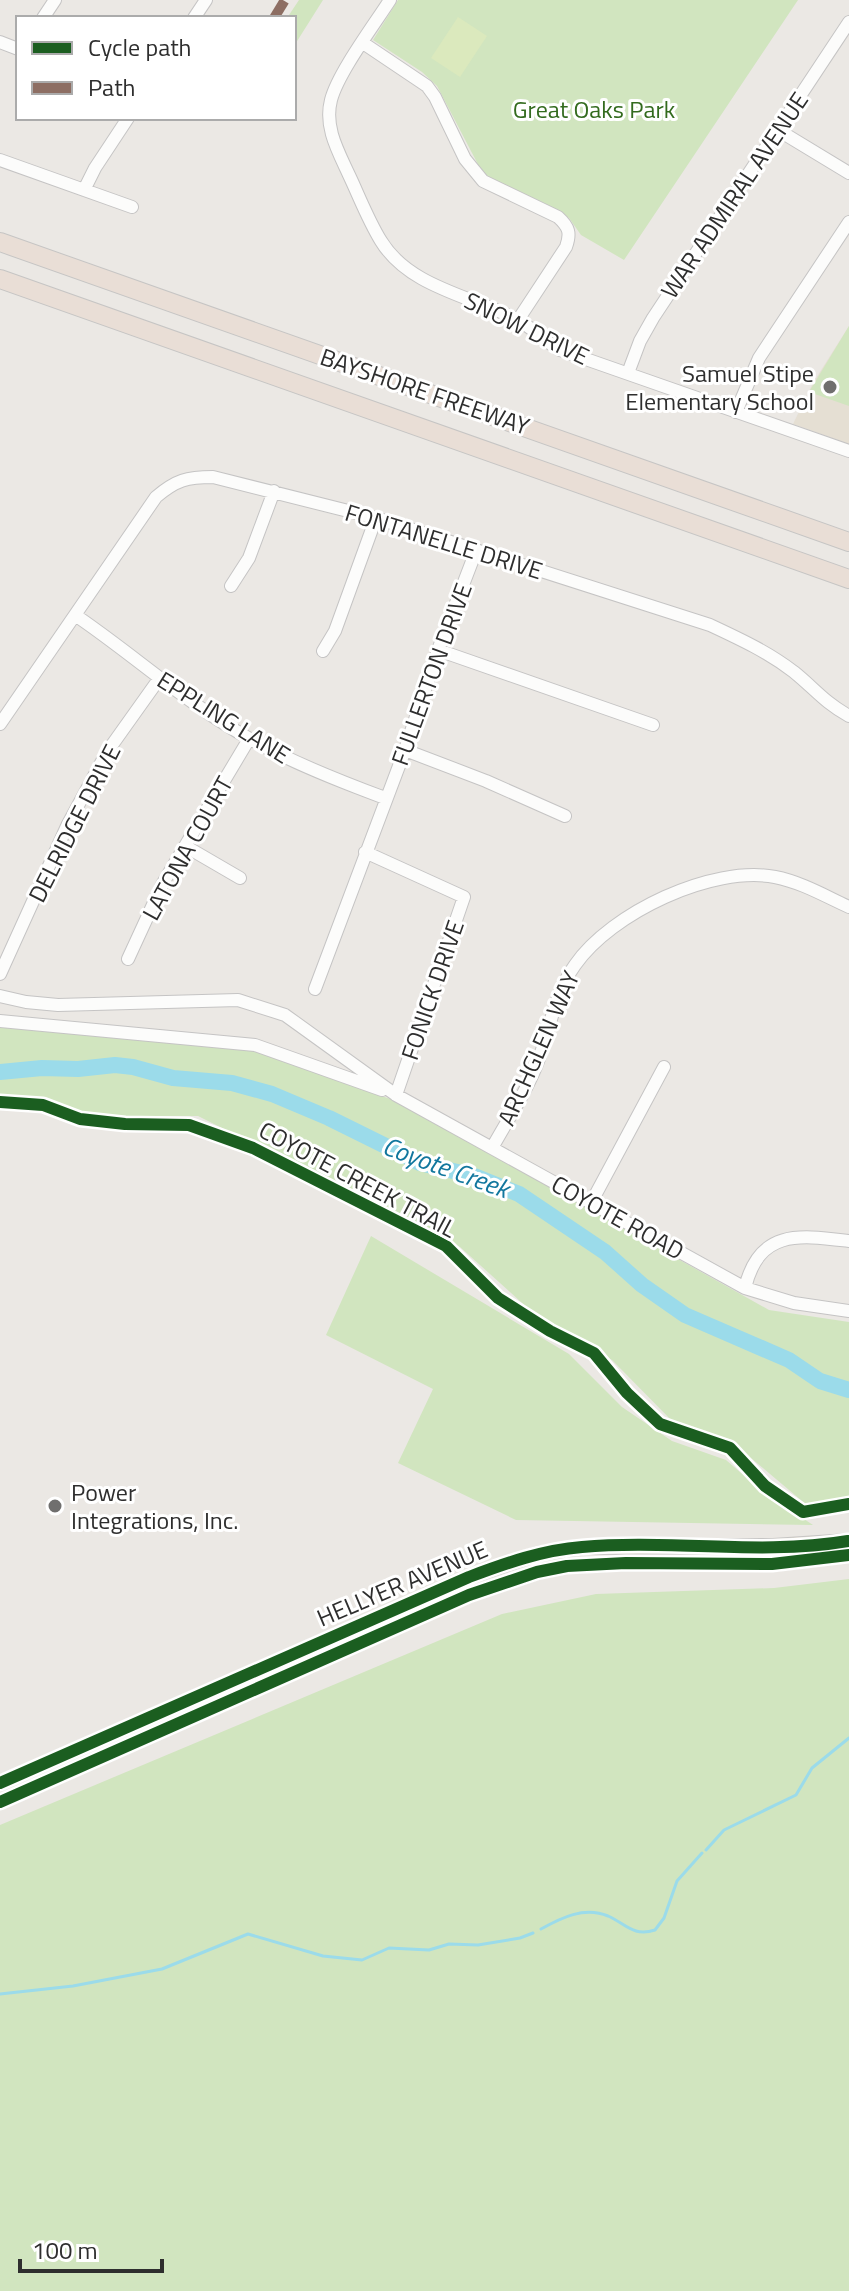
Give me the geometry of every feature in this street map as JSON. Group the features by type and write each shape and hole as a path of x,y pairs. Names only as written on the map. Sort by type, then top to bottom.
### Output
{"highway":[{"name":"BAYSHORE FREEWAY","path":"0,242 849,542"},
{"name":"BAYSHORE FREEWAY","path":"0,279 849,579"}],"main road":[{"name":"HELLYER AVENUE","path":"0,1783 503,1564 537,1554 582,1547 773,1546 849,1541"},
{"path":"626,1546 626,1563"},
{"name":"HELLYER AVENUE","path":"0,1802 469,1595 552,1569 626,1563 772,1564 849,1555"},
{"path":"249,1673 258,1689"}],"street":[{"name":"SNOW DRIVE","path":"390,0 336,86 330,102 331,131 380,240 390,253 418,277 518,320 560,350 849,451"},
{"name":"WAR ADMIRAL AVENUE","path":"628,373 653,318 849,22"},
{"path":"363,43 427,86 465,159 483,181 558,217 566,224 570,235 566,247 518,320"},
{"path":"84,190 127,120"},
{"path":"778,130 849,173"},
{"path":"0,160 132,207"},
{"path":"736,412 759,358 849,222"},
{"name":"FONTANELLE DRIVE","path":"0,724 156,497 172,483 193,477 213,477 376,518 710,625 757,646 795,673 826,702 849,716"},
{"path":"231,586 249,558 274,491"},
{"path":"323,651 335,631 376,518"},
{"name":"FULLERTON DRIVE","path":"315,989 476,551"},
{"name":"EPPLING LANE","path":"75,615 159,679 249,739 319,773 385,798"},
{"path":"438,650 653,725"},
{"name":"DELRIDGE DRIVE","path":"0,974 68,824 107,752 159,679"},
{"name":"LATONA COURT","path":"128,959 163,883 249,739"},
{"path":"405,750 565,816"},
{"path":"185,846 240,878"},
{"name":"FONICK DRIVE","path":"365,852 464,897 396,1095"},
{"name":"ARCHGLEN WAY","path":"492,1148 537,1064 554,1004 574,966 595,940 623,918 719,879 747,875 774,877 795,883 849,907"},
{"name":"COYOTE ROAD","path":"0,996 58,1005 238,1000 285,1015 396,1095 745,1288 794,1303 849,1311"},
{"name":"COYOTE ROAD","path":"0,1021 255,1045 396,1095"},
{"path":"591,1203 664,1067"},
{"path":"745,1288 751,1267 763,1251 781,1239 806,1236 849,1241"}],"shaded area":[{"name":"Samuel Stipe Elementary School","path":"849,326 849,444 793,424 813,383"}],"green space":[{"path":"299,0 323,0 296,43 296,16 288,16"},
{"name":"Great Oaks Park","path":"398,0 798,0 624,260 581,235 569,218 483,174 437,86 422,72 373,40"},
{"path":"458,17 487,36 460,77 431,58"},
{"path":"849,326 849,406 809,392"},
{"path":"0,1025 252,1050 396,1101 769,1310 849,1322 849,1498 808,1506 732,1442 675,1424 612,1360 542,1321 460,1247 198,1116 80,1116 37,1099 0,1103"},
{"path":"371,1236 569,1354 622,1407 672,1441 726,1460 762,1491 813,1525 516,1520 398,1463 433,1389 326,1335"},
{"path":"849,1579 849,2291 0,2291 0,1825 502,1614 596,1594 774,1588"}],"waterway":[{"name":"Coyote Creek","path":"0,1072 115,1065 173,1078 232,1083 272,1094 420,1163 474,1176 519,1194 605,1252 642,1285 685,1315 789,1360 820,1381 849,1390"},
{"path":"706,1850 724,1830 796,1795 812,1768 849,1738"},
{"path":"541,1929 565,1917 590,1912 608,1916 635,1931 655,1930 664,1918 677,1881 702,1853"},
{"path":"0,1994 73,1986 162,1969 248,1934 323,1956 362,1960 389,1948 429,1950 449,1944 478,1945 533,1933"}],"marked path":[{"path":"275,16 285,0"}],"cycle path":[{"name":"COYOTE CREEK TRAIL","path":"0,1102 43,1105 80,1119 125,1124 189,1125 253,1148 446,1246 498,1298 550,1331 594,1353 627,1393 660,1424 730,1448 765,1486 803,1512 849,1504"},
{"path":"0,1783 469,1577 525,1558 553,1551 615,1545 782,1547 848,1541"},
{"path":"0,1802 469,1595 537,1572 567,1566 626,1563 772,1564 849,1555"}],"place":[{"name":"Samuel Stipe Elementary School","path":"830,387"},
{"name":"Power Integrations, Inc.","path":"55,1506"}]}
